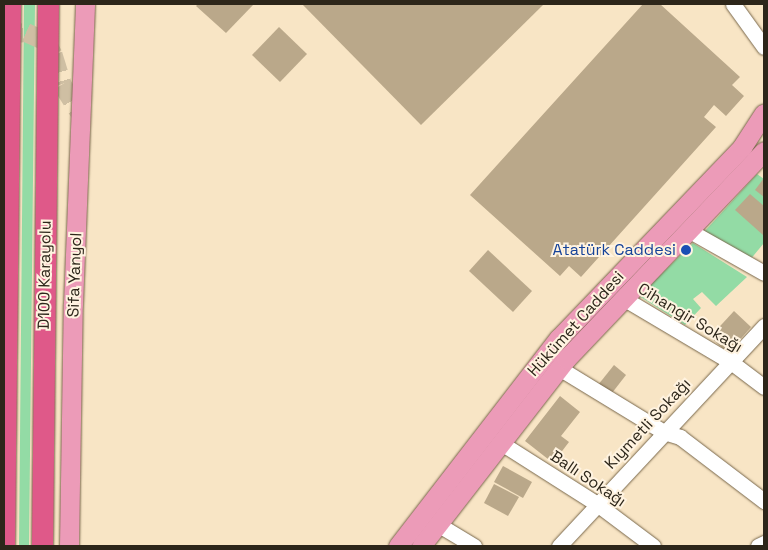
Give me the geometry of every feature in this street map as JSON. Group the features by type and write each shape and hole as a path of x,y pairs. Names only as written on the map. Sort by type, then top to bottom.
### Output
{"highway":[{"path":"4,546 10,4"},
{"name":"D100 Karayolu","path":"42,546 48,4"}],"main road":[{"name":"Sifa Yanyol","path":"70,546 74,304 86,4"},
{"name":"Hükümet Caddesi","path":"398,546 559,338 742,147 764,113"},
{"name":"Hükümet Caddesi","path":"422,546 559,368 688,230 762,158"}],"street":[{"path":"733,4 764,47"},
{"path":"688,230 764,273"},
{"name":"Cihangir Sokağı","path":"623,298 730,362 764,387"},
{"name":"Kıymetli Sokağı","path":"559,546 764,326"},
{"path":"559,368 664,432 680,437 764,501"},
{"name":"Ballı Sokağı","path":"501,443 597,504 653,546"},
{"path":"438,525 474,546"},
{"path":"758,546 764,543"}],"green space":[{"path":"24,4 35,4 29,546 19,546"},
{"path":"757,174 764,179 764,243 749,261 704,232"},
{"path":"693,243 747,277 716,306 702,292 693,299 701,308 685,325 639,296"}],"building":[{"path":"198,4 254,4 226,33 196,6"},
{"path":"302,4 544,4 421,125"},
{"path":"643,4 660,4 740,77 732,85 744,96 726,116 714,105 704,117 716,127 581,277 569,266 560,276 470,195"},
{"path":"279,27 307,54 280,82 252,55"},
{"path":"764,178 764,197 755,190"},
{"path":"750,194 764,206 763,235 735,210"},
{"path":"488,250 532,291 513,312 469,271"},
{"path":"734,311 751,327 728,353 710,337"},
{"path":"614,365 626,375 612,393 598,385"},
{"path":"560,396 580,412 561,436 569,442 553,463 525,441"},
{"path":"503,466 532,482 523,498 494,482"},
{"path":"494,484 519,497 508,516 484,503"}],"tunnel":[{"path":"4,34 26,32 46,41 53,54 62,84 82,116"}],"place":[{"name":"Atatürk Caddesi","path":"686,250"}]}
